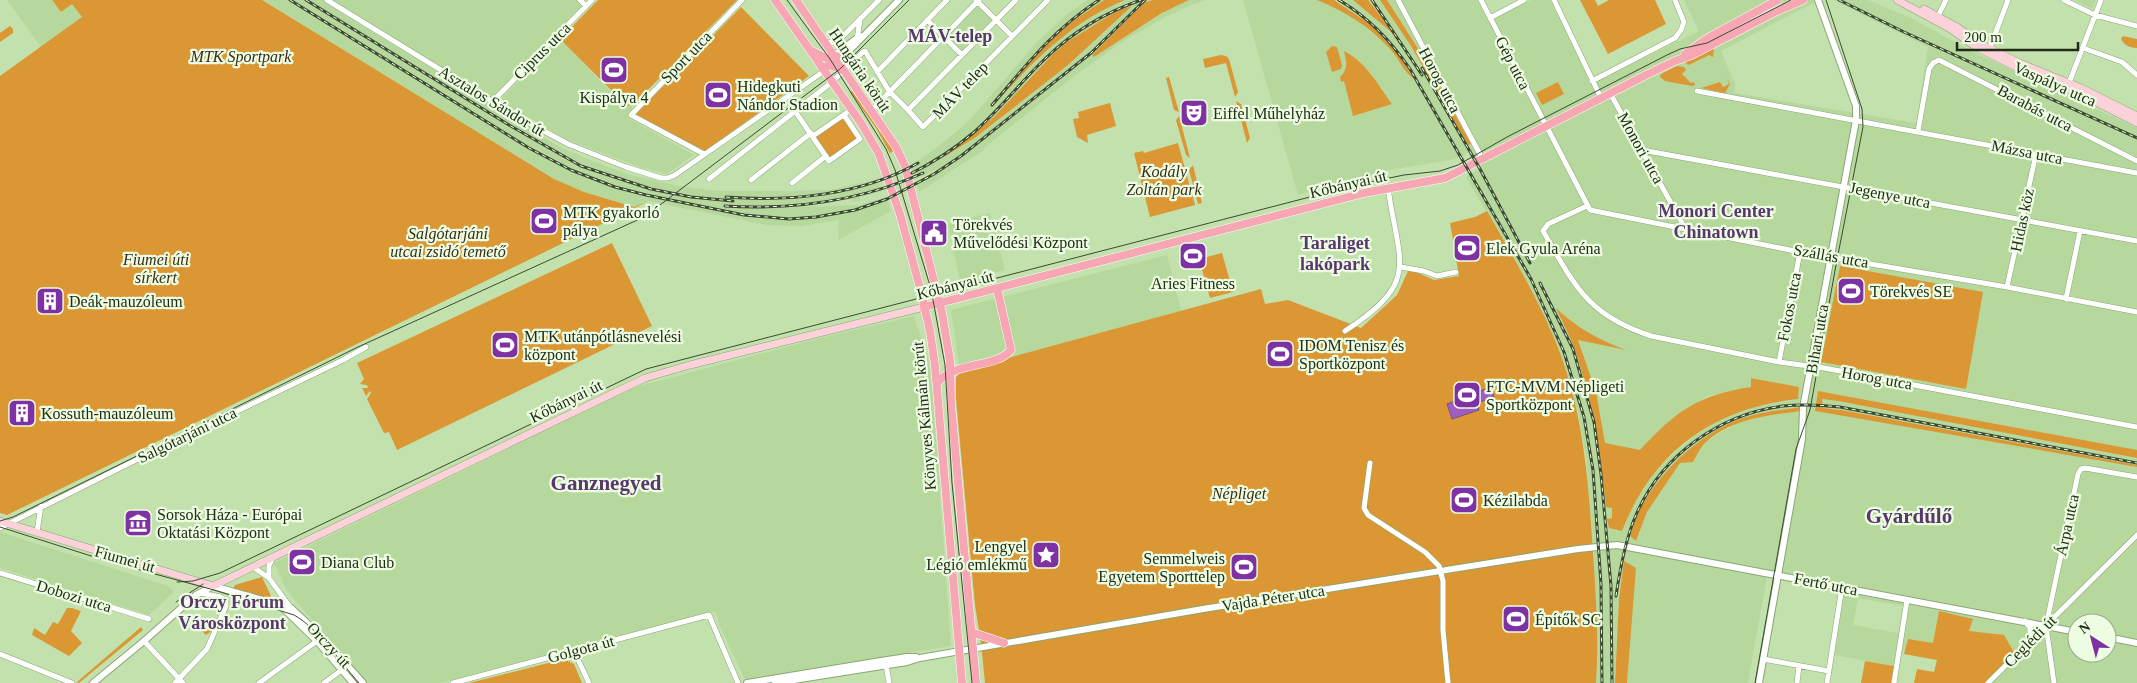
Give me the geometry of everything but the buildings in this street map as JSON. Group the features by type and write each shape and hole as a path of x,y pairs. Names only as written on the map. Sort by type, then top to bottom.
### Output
{"main road":[{"name":"Hungária körút","path":"775,0 808,48 834,62"},
{"name":"Hungária körút","path":"796,0 824,42 834,62 871,111 901,156"},
{"path":"1775,12 1780,0 1793,5"},
{"name":"Kőbányai út","path":"1675,61 1708,38 1767,3 1780,0"},
{"name":"Kőbányai út","path":"213,586 645,378 1264,218 1388,188 1445,178 1610,93 1803,0"},
{"name":"Vaspálya utca","path":"1896,0 1938,16 1957,26 1989,51"},
{"name":"Vaspálya utca","path":"1907,0 1970,43 2137,116"},
{"path":"808,48 822,58 834,62 834,68 830,73 831,81"},
{"name":"Hungária körút","path":"834,62 831,81 852,109 879,154"},
{"name":"Vaspálya utca","path":"2068,85 2137,123"},
{"name":"Könyves Kálmán körút","path":"879,154 900,214 931,337 937,383 962,683"},
{"name":"Könyves Kálmán körút","path":"901,156 940,303 951,371 952,413 976,683"},
{"path":"937,383 951,371 1004,356 1011,350 997,288"},
{"name":"Fiumei út","path":"4,522 213,586"},
{"path":"189,578 226,580"},
{"path":"971,632 1004,643"}],"street":[{"name":"Asztalos Sándor út","path":"327,0 492,102 568,144 626,167 661,178 668,178 704,154"},
{"path":"580,0 586,6"},
{"name":"Ciprus utca","path":"492,102 592,0"},
{"name":"Sport utca","path":"704,154 631,115 742,0"},
{"path":"824,42 832,43 839,40 879,0"},
{"path":"704,154 834,62 899,0"},
{"path":"877,72 947,0"},
{"path":"871,111 977,0 1012,36"},
{"name":"MÁV telep","path":"908,110 1016,0"},
{"name":"MÁV telep","path":"834,62 865,51 889,92 923,128 1048,0"},
{"name":"Horog utca","path":"1398,0 1483,160"},
{"name":"Gép utca","path":"1481,0 1545,126"},
{"path":"1490,18 1524,0"},
{"path":"1554,0 1601,98"},
{"path":"1592,80 1669,41 1679,34 1683,26 1683,17 1675,0"},
{"name":"Bihari utca","path":"1759,683 1802,439 1803,408 1856,120 1856,106 1818,0"},
{"path":"1938,16 1946,0"},
{"path":"1989,51 2008,0"},
{"path":"2064,0 2095,15 2137,26"},
{"path":"2068,85 2101,0"},
{"path":"857,41 857,29 861,18"},
{"name":"MÁV telep","path":"927,20 962,55"},
{"path":"2083,48 2122,62 2137,75"},
{"name":"Barabás utca","path":"1918,131 1929,69 1933,63 1939,60 1962,70 2137,161"},
{"path":"709,179 831,81"},
{"path":"1697,91 1856,120"},
{"name":"Monori utca","path":"1610,93 1686,230"},
{"path":"751,180 812,135 852,109"},
{"path":"795,111 829,161 860,139 844,115"},
{"name":"Mázsa utca","path":"1856,120 2137,173"},
{"path":"1545,126 1586,206"},
{"name":"Jegenye utca","path":"1642,150 2137,241"},
{"name":"Hidas köz","path":"2007,287 2036,154"},
{"path":"792,183 826,156"},
{"path":"1345,331 1383,302 1394,288 1401,267 1401,254 1388,188"},
{"name":"Horog utca","path":"1586,206 1548,224 1544,232 1586,298 1598,310 1616,321 1651,336 1778,362 1812,366 2137,427"},
{"name":"Szállás utca","path":"1586,206 1590,210 1686,230 1761,242 1800,252 2007,287 2137,312"},
{"path":"2066,299 2080,231"},
{"name":"Fokos utca","path":"1778,362 1800,252"},
{"path":"1401,267 1424,271 1437,276 1456,272"},
{"name":"Salgótarjáni utca","path":"0,528 4,522 343,360 366,347"},
{"path":"1370,463 1364,508 1368,515 1429,555 1439,566 1443,581 1443,630 1448,683"},
{"name":"Árpa utca","path":"2054,683 2046,626 2078,474 2081,469 2137,477"},
{"path":"37,532 40,506"},
{"name":"Ceglédi út","path":"1988,683 2137,535"},
{"name":"Vajda Péter utca","path":"775,683 886,663 907,656 920,658 973,650 1004,643 1440,571 1593,547 1617,545 1628,547"},
{"name":"Fertő utca","path":"1628,547 2067,630"},
{"path":"269,578 269,568 274,556"},
{"path":"252,566 269,578 291,608"},
{"name":"Dobozi utca","path":"0,572 149,619"},
{"path":"93,683 199,593 213,586 280,605"},
{"path":"1827,683 1842,587"},
{"path":"278,591 280,605"},
{"path":"144,641 179,682 207,649 217,631 226,606 226,602 221,597 199,593"},
{"path":"280,605 283,597"},
{"path":"1894,683 1907,600"},
{"name":"Orczy út","path":"280,605 291,608 303,618 363,683"},
{"name":"Orczy út","path":"280,605 317,641 353,683"},
{"name":"Golgota út","path":"453,683 709,615 738,683"},
{"path":"2024,621 2030,628 2030,641"},
{"path":"2117,639 2137,643"},
{"path":"259,683 317,641"},
{"path":"574,651 588,683"},
{"path":"0,654 72,683"},
{"path":"1763,659 1829,671"},
{"path":"886,663 889,683"},
{"name":"Vajda Péter utca","path":"748,683 886,663"},
{"path":"324,683 348,666"},
{"path":"1797,683 1799,666"}],"shaded area":[{"path":"7,0 52,0 61,12 72,4 82,17 41,47"},
{"path":"262,0 580,0 586,6 492,102 511,119 560,147 590,160 627,174 679,186 716,191 830,190 878,179 882,191 860,197 860,201 853,202 852,198 802,207 860,205 886,197 891,211 838,240 839,220 802,226 767,225 648,201 634,207 584,192 554,179 502,149"},
{"path":"1088,0 1104,0 1073,21 1045,45 1001,97 1062,36 1108,7 1125,0 1153,0 1144,3 1093,55 1094,57 1163,13 1189,0 1206,0 1165,17 1125,40 1077,74 985,147 984,150 919,192 916,183 946,165 915,179 911,166 969,121 1038,41 1067,14","holes":["1132,6 1068,65 976,137 948,155 994,117 1053,54 1067,42 1118,10"]},
{"path":"1243,0 1317,0 1338,8 1353,17 1383,41 1413,79 1385,38 1355,13 1334,0 1353,0 1373,16 1398,41 1368,0 1380,0 1411,46 1468,145 1471,143 1426,61 1387,0 1477,0 1488,21 1531,0 1550,0 1592,84 1699,31 1684,0 1819,0 1721,51 1735,84 1735,93 1916,123 1928,47 1834,0 1868,0 1911,18 1973,52 2137,128 2137,450 1818,391 1815,411 2137,467 2137,683 1934,683 1942,657 1929,646 1907,641 1905,649 1894,666 1834,655 1843,590 1767,577 1748,683 1627,683 1636,568 1624,561 1619,599 1615,683 1596,683 1597,659 1592,528 1586,457 1578,415 1560,353 1526,281 1466,177 1481,168 1471,151 1456,159 1384,171 1298,195","holes":["1840,266 1966,389 1822,362","1557,310 1589,334 1621,349 1578,339 1596,392 1605,443 1640,451 1663,426 1707,396 1751,387 1752,378 1799,387 1798,399 1762,405 1736,412 1715,422 1697,434 1658,467 1632,506 1622,531 1609,528 1607,519 1612,518 1612,507 1606,507 1602,460 1593,413 1575,349","1800,407 1801,411 1767,415 1741,422 1704,443 1693,462 1680,462 1647,512 1637,540 1630,536 1639,512 1652,489 1664,474 1702,441 1740,419","1858,598 1903,606 1898,633 1853,625"]},
{"path":"2075,0 2096,0 2092,9"},
{"path":"977,3 995,20 963,53 945,36"},
{"path":"560,39 622,103 627,106 631,105 633,110 628,117 631,120 694,155 667,174 643,168 570,141 499,101"},
{"path":"990,213 1005,270 960,282 948,224"},
{"path":"1167,255 1181,311 960,371 951,310"},
{"path":"914,316 929,361 951,646 745,680 719,624 715,611 440,683 367,683 287,591 274,563 636,387 816,339"},
{"path":"1491,387 1494,397 1480,402 1477,392"},
{"path":"1474,394 1479,410 1452,419 1447,404"},
{"path":"1821,399 2137,458 2137,465 1822,408"},
{"path":"0,532 168,586 174,592 149,615 0,568"}],"green space":[{"name":"Fiumei úti sírkert","path":"52,0 262,0 554,179 584,192 634,207 649,201 7,515 0,513 0,76 82,17 72,4 61,12"},
{"path":"598,0 737,0 635,103 627,106 560,39"},
{"path":"1104,0 1125,0 1104,10 1067,33 1019,78 989,111 1045,45 1073,21"},
{"path":"1153,0 1189,0 1162,13 1094,57 1092,55 1143,4 1132,6"},
{"path":"1317,0 1334,0 1370,24 1398,54 1414,79 1390,49 1374,33 1338,9"},
{"path":"1353,0 1368,0 1389,27 1404,51 1391,32"},
{"path":"1380,0 1387,0 1426,61 1471,144 1468,145 1411,46"},
{"path":"1580,0 1595,0 1598,6 1609,0 1655,0 1666,24 1608,54"},
{"path":"1132,6 1068,65 976,137 944,157 994,117 1053,54 1067,42 1118,10"},
{"name":"Hidegkuti Nándor Stadion","path":"741,7 809,76 704,152 635,115"},
{"path":"10,26 13,29 13,33 0,42 0,33"},
{"path":"2123,36 2137,39 2137,48 2126,44 2121,39"},
{"path":"1332,46 1337,47 1342,65 1341,69 1332,72 1326,52"},
{"path":"1714,48 1713,57 1709,55 1689,65 1685,62"},
{"path":"1344,51 1359,61 1392,104 1353,116 1344,81 1341,82 1340,77 1346,66"},
{"path":"1221,55 1229,59 1238,92 1235,97 1226,63 1205,68 1203,59"},
{"path":"1677,66 1684,67 1686,70 1682,74 1691,83 1694,82 1695,85 1665,81 1660,77 1661,74"},
{"path":"1169,77 1179,112 1174,110 1166,78"},
{"path":"1727,78 1730,84 1725,93 1701,88 1720,82 1723,87 1729,84"},
{"path":"1558,82 1564,94 1542,105 1536,93"},
{"path":"852,91 894,151 890,153 876,128 850,92"},
{"path":"1236,101 1241,104 1250,138 1247,143"},
{"path":"1110,103 1116,126 1087,135 1088,143 1077,137 1073,119 1079,118 1078,112"},
{"path":"1179,116 1190,158 1186,155 1176,120"},
{"path":"843,117 858,138 830,157 816,137"},
{"name":"Kodály Zoltán park","path":"1178,143 1195,205 1150,217 1134,153 1143,151 1144,153"},
{"path":"1193,165 1202,203 1198,204 1189,170"},
{"name":"Népliget","path":"1487,211 1544,316 1560,353 1575,402 1584,452 1590,503 1597,618 1596,683 985,683 975,605 956,399 956,378 960,371 1261,289 1265,304 1288,300 1361,328 1397,295 1409,269 1434,280 1459,276 1450,223 1475,217"},
{"name":"MTK utánpótlásnevelési központ","path":"612,243 652,326 397,450 389,432 384,433 367,399 371,393 370,391 366,396 362,388 368,388 367,385 360,384 364,379 357,363"},
{"path":"1222,253 1233,292 1210,298 1199,259"},
{"path":"1840,266 1983,292 1966,389 1821,362"},
{"path":"1556,308 1589,333 1626,350 1578,340 1596,392 1605,443 1640,450 1665,425 1689,407 1716,395 1751,387 1751,378 1799,387 1798,399 1768,404 1739,412 1690,438 1669,456 1651,478 1635,503 1622,531 1609,528 1607,519 1612,518 1612,508 1606,507 1591,408 1575,350"},
{"path":"1818,391 2137,450 2137,458 1822,399 1823,408 2137,465 2137,467 1815,411"},
{"path":"1801,407 1801,411 1751,419 1716,434 1704,444 1693,462 1680,463 1647,512 1636,541 1630,536 1647,496 1669,469 1695,444 1740,419"},
{"path":"1624,561 1636,568 1627,683 1615,683 1619,599"},
{"path":"262,577 271,596 267,600 233,590 235,585"},
{"path":"67,608 81,611 71,631 82,643 69,656 32,635 34,628 45,635 53,622 58,624"},
{"path":"1939,611 1973,619 1969,631 2004,635 2014,652 1988,683 1914,683 1917,669 1934,672 1937,660 1904,654 1908,639 1933,643"},
{"path":"206,618 219,619 216,628 206,635 196,625"},
{"path":"141,627 143,630 79,683 77,682"},
{"path":"564,659 574,664 582,683 469,683"},
{"path":"1865,661 1894,666 1891,683 1861,683"}],"tram line":[{"path":"787,0 830,59 886,149 895,170 931,289 945,365 952,483 972,683"},
{"path":"0,521 13,517 358,347 644,217 840,69 909,0"},
{"path":"177,582 193,581 220,573 646,369 1360,184 1404,175 1440,171 1458,165 1507,137 1667,55 1680,49 1707,43 1791,0"},
{"path":"1755,683 1796,449 1810,410 1863,127 1862,109 1826,0"},
{"path":"0,527 107,561 214,590 294,615 321,637 359,683"},
{"path":"176,602 203,584"}],"railway":[{"path":"290,0 529,148 571,170 615,187 646,195 744,215 789,219 816,217 855,210 887,199 934,174 961,156 1091,53 1145,0"},
{"path":"306,0 509,125 581,166 651,189 691,197 733,201"},
{"path":"992,105 1029,61 1054,36 1099,0"},
{"path":"912,173 944,155 973,133 1037,66 1068,39 1103,16 1141,0"},
{"path":"1339,0 1360,14 1378,30 1410,69 1531,279 1564,352 1584,417 1593,470 1601,584 1602,683"},
{"path":"1372,0 1422,75"},
{"path":"1839,0 1904,32 2137,138"},
{"path":"1422,68 1480,169 1530,263"},
{"path":"726,197 775,198 825,194 873,183 918,163"},
{"path":"725,206 801,205 826,202 875,191 923,173"},
{"path":"1540,283 1573,349 1594,422 1601,474 1611,586 1612,683"},
{"path":"1616,596 1623,555 1632,525 1647,494 1661,474 1695,441 1715,428 1759,411 1797,405 1840,407 2137,463"}],"place":[{"name":"Kispálya 4","path":"614,70"},
{"name":"Hidegkuti Nándor Stadion","path":"718,95"},
{"name":"Eiffel Műhelyház","path":"1194,113"},
{"name":"MTK gyakorló pálya","path":"544,221"},
{"name":"Törekvés Művelődési Központ","path":"934,233"},
{"name":"Elek Gyula Aréna","path":"1467,248"},
{"name":"Aries Fitness","path":"1193,256"},
{"name":"Törekvés SE","path":"1851,291"},
{"name":"Deák-mauzóleum","path":"50,301"},
{"name":"MTK utánpótlásnevelési központ","path":"505,345"},
{"name":"IDOM Tenisz és Sportközpont","path":"1280,354"},
{"name":"FTC-MVM Népligeti Sportközpont","path":"1467,395"},
{"name":"Kossuth-mauzóleum","path":"22,413"},
{"name":"Kézilabda","path":"1464,500"},
{"name":"Sorsok Háza - Európai Oktatási Központ","path":"138,523"},
{"name":"Lengyel Légió emlékmű","path":"1046,555"},
{"name":"Diana Club","path":"302,562"},
{"name":"Semmelweis Egyetem Sporttelep","path":"1244,567"},
{"name":"Építők SC","path":"1516,619"}],"district":[{"name":"MÁV-telep","path":"950,36"},
{"name":"Monori Center Chinatown","path":"1716,221"},
{"name":"Taraliget lakópark","path":"1335,253"},
{"name":"Ganznegyed","path":"606,483"},
{"name":"Gyárdűlő","path":"1909,516"},
{"name":"Orczy Fórum Városközpont","path":"232,612"}],"park label":[{"name":"MTK Sportpark","path":"241,56"},
{"name":"Salgótarjáni utcai zsidó temető","path":"448,242"}]}
